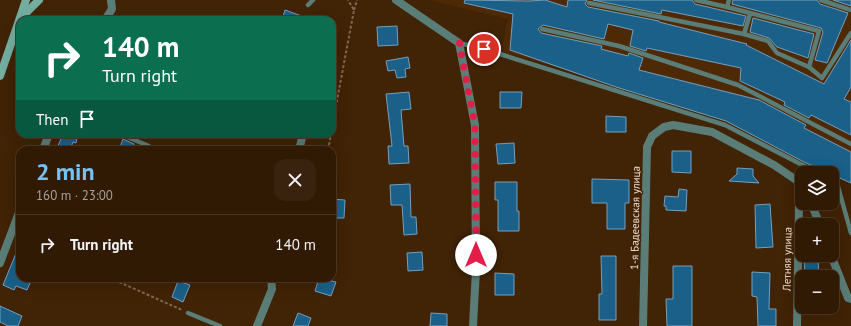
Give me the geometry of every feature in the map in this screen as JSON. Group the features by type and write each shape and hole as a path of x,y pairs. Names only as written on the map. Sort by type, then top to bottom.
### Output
{"main road":[{"path":"21,16 26,0"},
{"path":"23,16 39,0"},
{"path":"0,76 16,30"}],"street":[{"path":"108,16 112,9 111,0"},
{"path":"396,0 459,43 475,125 476,270 473,326"},
{"name":"1-я Бадеевская улица","path":"644,326 647,147 652,136 664,127 673,125 712,132 774,165 795,179"},
{"name":"Летняя улица","path":"797,326 799,210"},
{"path":"0,262 16,220"},
{"path":"834,262 848,298 851,299"},
{"path":"257,326 272,289 272,282"}],"lane":[{"path":"308,5 313,0"},
{"path":"696,0 819,31 809,67"},
{"path":"727,7 729,0"},
{"path":"821,0 851,10"},
{"path":"589,3 744,34 768,41 777,53 809,67 822,78 851,33"},
{"path":"744,34 750,14"},
{"path":"542,29 619,46 738,85 851,144"},
{"path":"459,43 484,49 725,125 804,166"},
{"path":"130,138 149,146"},
{"path":"839,190 851,233"},
{"path":"188,313 220,326"}],"path":[{"path":"348,0 354,10"},
{"path":"336,106 357,0"},
{"path":"119,282 188,313"}],"shaded area":[{"path":"429,0 851,0 851,184 839,177 839,166 819,166 793,151 720,116 501,51 508,19"}],"building":[{"path":"465,0 545,0 567,7 568,0 587,0 585,4 588,7 659,21 747,44 746,45 824,84 851,40 851,87 844,99 851,102 851,135 811,115 809,118 784,105 785,102 740,81 741,68 647,48 646,51 630,46 633,30 608,24 604,39 543,25 538,29 541,33 602,46 601,49 628,56 629,53 643,58 639,70 759,100 806,125 804,128 851,152 851,183 839,178 839,166 813,166 726,121 616,87 510,50 513,14 464,3"},
{"path":"593,0 692,0 695,4 746,16 743,26 662,10 661,14"},
{"path":"733,0 817,0 820,4 848,13 827,63 815,60 823,32 821,28 732,4"},
{"path":"833,0 851,0 851,6"},
{"path":"285,10 302,16 283,16"},
{"path":"753,18 814,34 808,58 777,47 769,38 750,32"},
{"path":"397,26 398,45 378,46 377,27"},
{"path":"408,57 410,68 405,69 406,77 397,78 395,70 388,71 386,61"},
{"path":"409,92 411,109 401,110 404,146 408,146 409,163 389,164 388,146 392,146 386,94"},
{"path":"500,92 522,92 521,108 500,108"},
{"path":"606,116 626,117 626,132 606,132"},
{"path":"59,138 77,138 76,143 73,142 72,146 58,146 61,139"},
{"path":"123,139 134,144 133,146 120,146"},
{"path":"514,143 515,163 498,164 496,144"},
{"path":"672,151 691,151 691,173 672,172"},
{"path":"737,168 753,169 753,176 759,183 729,181 737,174"},
{"path":"592,179 629,180 629,203 625,203 625,229 607,229 607,203 592,203"},
{"path":"495,182 517,182 519,231 498,231 498,200 495,200"},
{"path":"410,184 411,217 416,217 417,234 404,235 402,205 391,205 390,185"},
{"path":"679,189 687,190 686,211 666,210 666,206 664,206 665,196 678,197"},
{"path":"336,199 345,200 344,218 336,218"},
{"path":"770,204 773,247 756,248 755,205"},
{"path":"422,252 423,270 408,271 407,253"},
{"path":"16,253 16,282 31,282 27,290 16,286 14,290 3,285"},
{"path":"601,256 616,256 616,320 599,320 599,294 602,294"},
{"path":"804,262 818,262 819,270 805,270"},
{"path":"673,266 692,266 692,326 667,326 666,299 673,299"},
{"path":"752,272 770,273 769,309 776,309 776,326 758,326 757,297 752,296"},
{"path":"495,273 514,274 514,295 495,295"},
{"path":"178,282 190,285 183,302 172,297"},
{"path":"318,282 336,282 331,296 315,291"},
{"path":"0,306 22,316 18,326 8,326 0,322"},
{"path":"298,313 311,318 308,326 293,326"},
{"path":"431,313 447,314 447,326 430,326"}],"route":[{"path":"476,255 475,125 459,43 484,49"}]}
